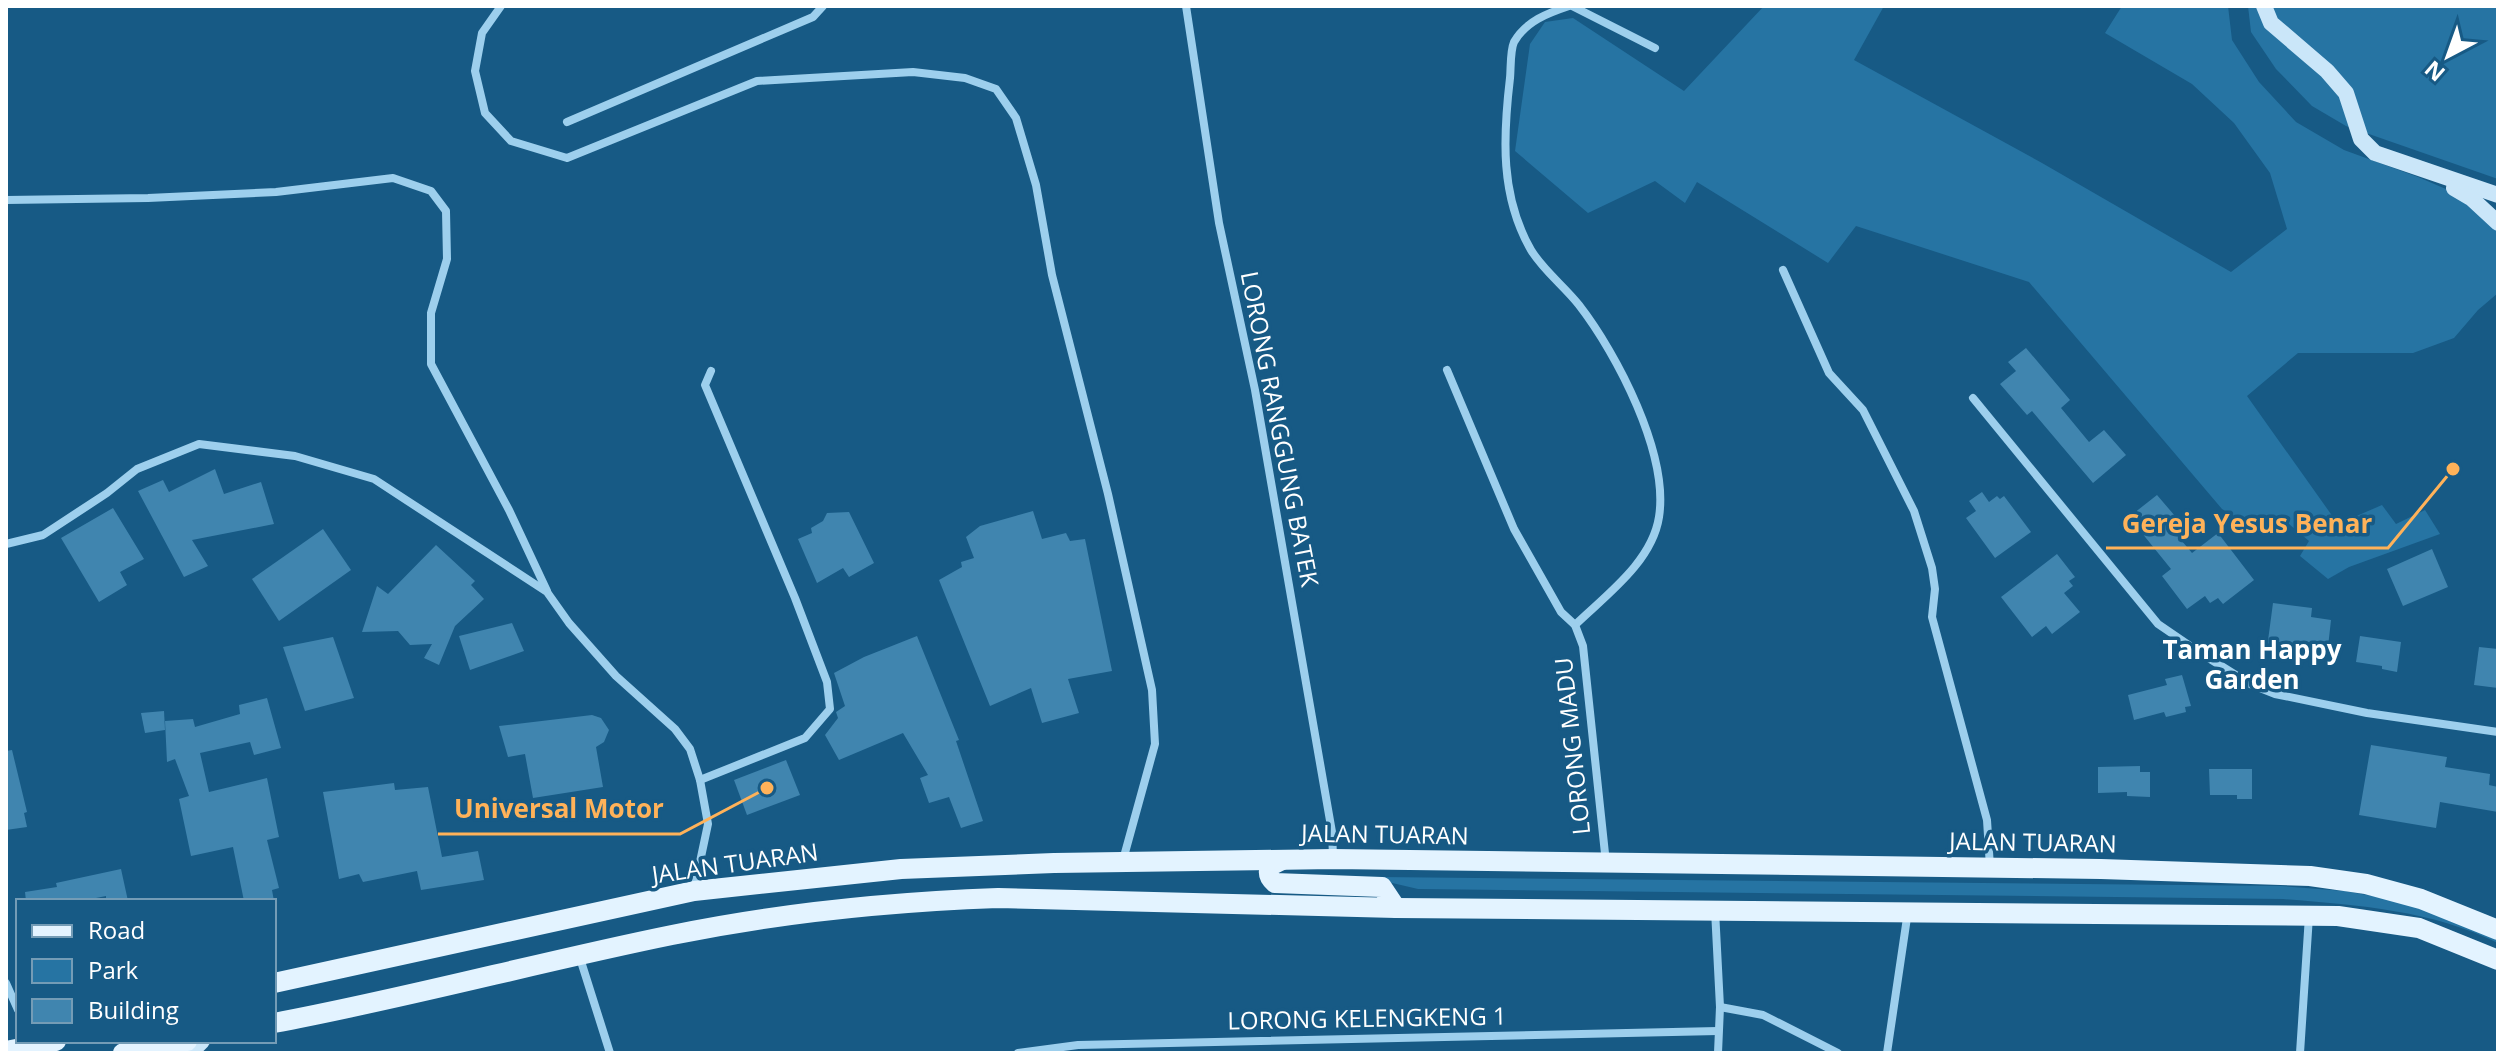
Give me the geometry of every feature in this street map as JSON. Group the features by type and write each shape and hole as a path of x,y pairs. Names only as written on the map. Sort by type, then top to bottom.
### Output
{"main road":[{"name":"JALAN TUARAN","path":"276,983 694,891 901,869 1054,863 1333,859 1990,868 2310,876 2366,884 2421,899 2498,930"},
{"path":"1282,860 1270,866 1268,871 1275,883 1382,887 1396,908"},
{"path":"276,1023 366,1006 578,955 759,919 957,899 1396,908 2338,916 2498,941"},
{"path":"2419,928 2498,960"},
{"path":"6,1051 46,1043"},
{"path":"123,1053 175,1043"}],"street":[{"path":"501,6 482,33 475,71 485,113 511,141 567,158 757,81 913,72 965,78 996,89 1016,118 1036,185 1052,275 1108,494 1152,690 1155,744 1122,864"},
{"path":"567,122 813,17 823,6"},
{"name":"LORONG RANGGUNG BATEK","path":"1186,6 1219,223 1255,390 1332,832 1333,859"},
{"path":"1575,625 1644,556 1659,520 1662,489 1652,447 1620,368 1580,306 1531,251 1510,200 1503,136 1514,43 1537,18 1571,6 1655,48"},
{"path":"2264,6 2271,23 2327,71 2346,93 2361,139 2375,153 2498,195"},
{"path":"2425,171 2471,198 2498,223"},
{"path":"6,200 276,192 393,178 431,191 446,211 447,259 431,313 431,364 509,510 555,606 616,676 675,729 690,749 700,780 708,824 694,891"},
{"path":"1783,270 1829,373 1863,410 1914,511 1932,568 1935,589 1932,617 1987,820 1990,868"},
{"name":"LORONG MADU","path":"1447,370 1514,529 1561,612 1575,625 1583,646 1606,863"},
{"path":"700,780 805,738 830,709 827,682 800,612 705,385 711,371"},
{"path":"1973,398 2158,624 2199,652 2250,684 2275,694 2367,713 2498,732"},
{"path":"6,544 43,535 107,493 137,469 199,444 295,456 374,479 547,592"},
{"path":"1715,909 1720,1007 1718,1053"},
{"path":"1887,1053 1908,911"},
{"path":"2300,1053 2309,916"},
{"path":"578,955 610,1053"},
{"path":"6,983 16,1006"},
{"path":"1720,1007 1763,1015 1838,1053"},
{"name":"LORONG KELENGKENG 1","path":"1018,1053 1078,1045 1718,1031"}],"green space":[{"path":"1764,6 1884,6 1854,60 2231,272 2287,229 2270,173 2234,123 2192,84 2105,33 2122,6 2228,6 2232,40 2259,82 2296,122 2344,150 2476,202 2498,219 2498,293 2478,310 2454,338 2413,353 2298,353 2247,396 2338,524 2382,505 2396,524 2425,510 2440,534 2349,567 2328,579 2300,556 2309,541 2282,518 2263,534 2222,509 2029,282 1856,226 1828,263 1697,182 1685,203 1655,181 1588,213 1515,151 1530,44 1545,22 1573,18 1684,91"},
{"path":"2248,6 2498,6 2498,179 2346,126 2312,106 2276,69 2251,32"},
{"path":"1279,876 2281,886 2345,891 2405,902 2498,935 2498,943 2420,916 2283,899 1418,889 1388,882"}],"building":[{"path":"2026,348 2070,400 2061,408 2089,442 2104,430 2126,455 2093,483 2032,411 2027,415 2000,384 2016,371 2008,362"},
{"path":"215,469 224,494 261,482 274,524 192,540 208,566 184,577 138,491 163,480 169,492"},
{"path":"1982,492 1989,502 1997,496 2000,499 2004,496 2031,532 1995,558 1966,518 1976,511 1969,501"},
{"path":"2157,495 2175,516 2166,522 2192,553 2218,533 2254,580 2223,604 2218,598 2210,603 2205,596 2187,609 2162,576 2171,569 2129,517"},
{"path":"113,508 144,559 120,572 127,585 99,602 61,538"},
{"path":"1033,511 1042,539 1066,533 1070,541 1085,539 1112,671 1068,679 1079,713 1042,723 1031,688 990,706 939,580 962,567 961,562 974,558 966,537 980,526"},
{"path":"849,512 874,563 849,577 843,568 817,583 798,539 812,533 811,528 823,521 827,513"},
{"path":"323,529 351,570 279,621 252,579"},
{"path":"436,545 475,581 471,585 484,599 455,626 439,665 424,658 432,644 410,645 398,631 362,632 377,586 388,594"},
{"path":"2432,549 2448,587 2403,606 2387,569"},
{"path":"2057,554 2075,577 2069,581 2073,586 2064,593 2080,612 2052,634 2046,626 2032,637 2001,597"},
{"path":"2273,603 2312,608 2311,617 2331,620 2327,656 2267,648"},
{"path":"512,623 524,651 470,670 459,636"},
{"path":"917,636 959,740 956,741 983,821 961,828 949,797 929,803 920,778 928,775 903,733 839,760 825,735 838,718 836,712 845,706 834,673"},
{"path":"2360,636 2401,642 2397,672 2356,662"},
{"path":"333,637 354,698 305,711 283,647"},
{"path":"2479,647 2498,649 2498,688 2474,685"},
{"path":"2182,675 2191,706 2185,707 2186,712 2166,717 2164,712 2134,720 2128,695 2167,685 2165,679"},
{"path":"267,698 281,748 254,755 250,742 200,753 209,792 267,778 279,837 267,840 279,888 272,890 274,899 244,899 233,847 191,856 179,799 189,796 175,759 167,762 165,721 193,719 195,727 240,714 239,705"},
{"path":"164,711 165,730 145,733 141,713"},
{"path":"592,715 601,718 609,730 604,742 596,747 603,787 533,798 525,754 508,757 499,726"},
{"path":"2371,745 2447,757 2445,767 2490,774 2489,785 2498,787 2498,812 2440,802 2436,828 2359,815"},
{"path":"12,750 27,812 24,813 27,827 6,830 6,751"},
{"path":"786,760 800,795 747,815 734,780"},
{"path":"2140,766 2140,772 2150,772 2150,797 2127,796 2127,792 2098,793 2098,767"},
{"path":"2209,769 2252,769 2252,799 2237,799 2237,795 2210,795"},
{"path":"394,783 395,790 428,787 442,857 478,851 484,880 421,890 417,871 363,882 359,874 339,879 323,792"},
{"path":"121,869 128,899 106,899 106,896 91,899 26,899 25,892 57,887 56,883"}],"place":[{"name":"Gereja Yesus Benar","path":"2453,469"},
{"name":"Universal Motor","path":"767,788"}],"district":[{"name":"Taman Happy Garden","path":"2252,665"}]}
